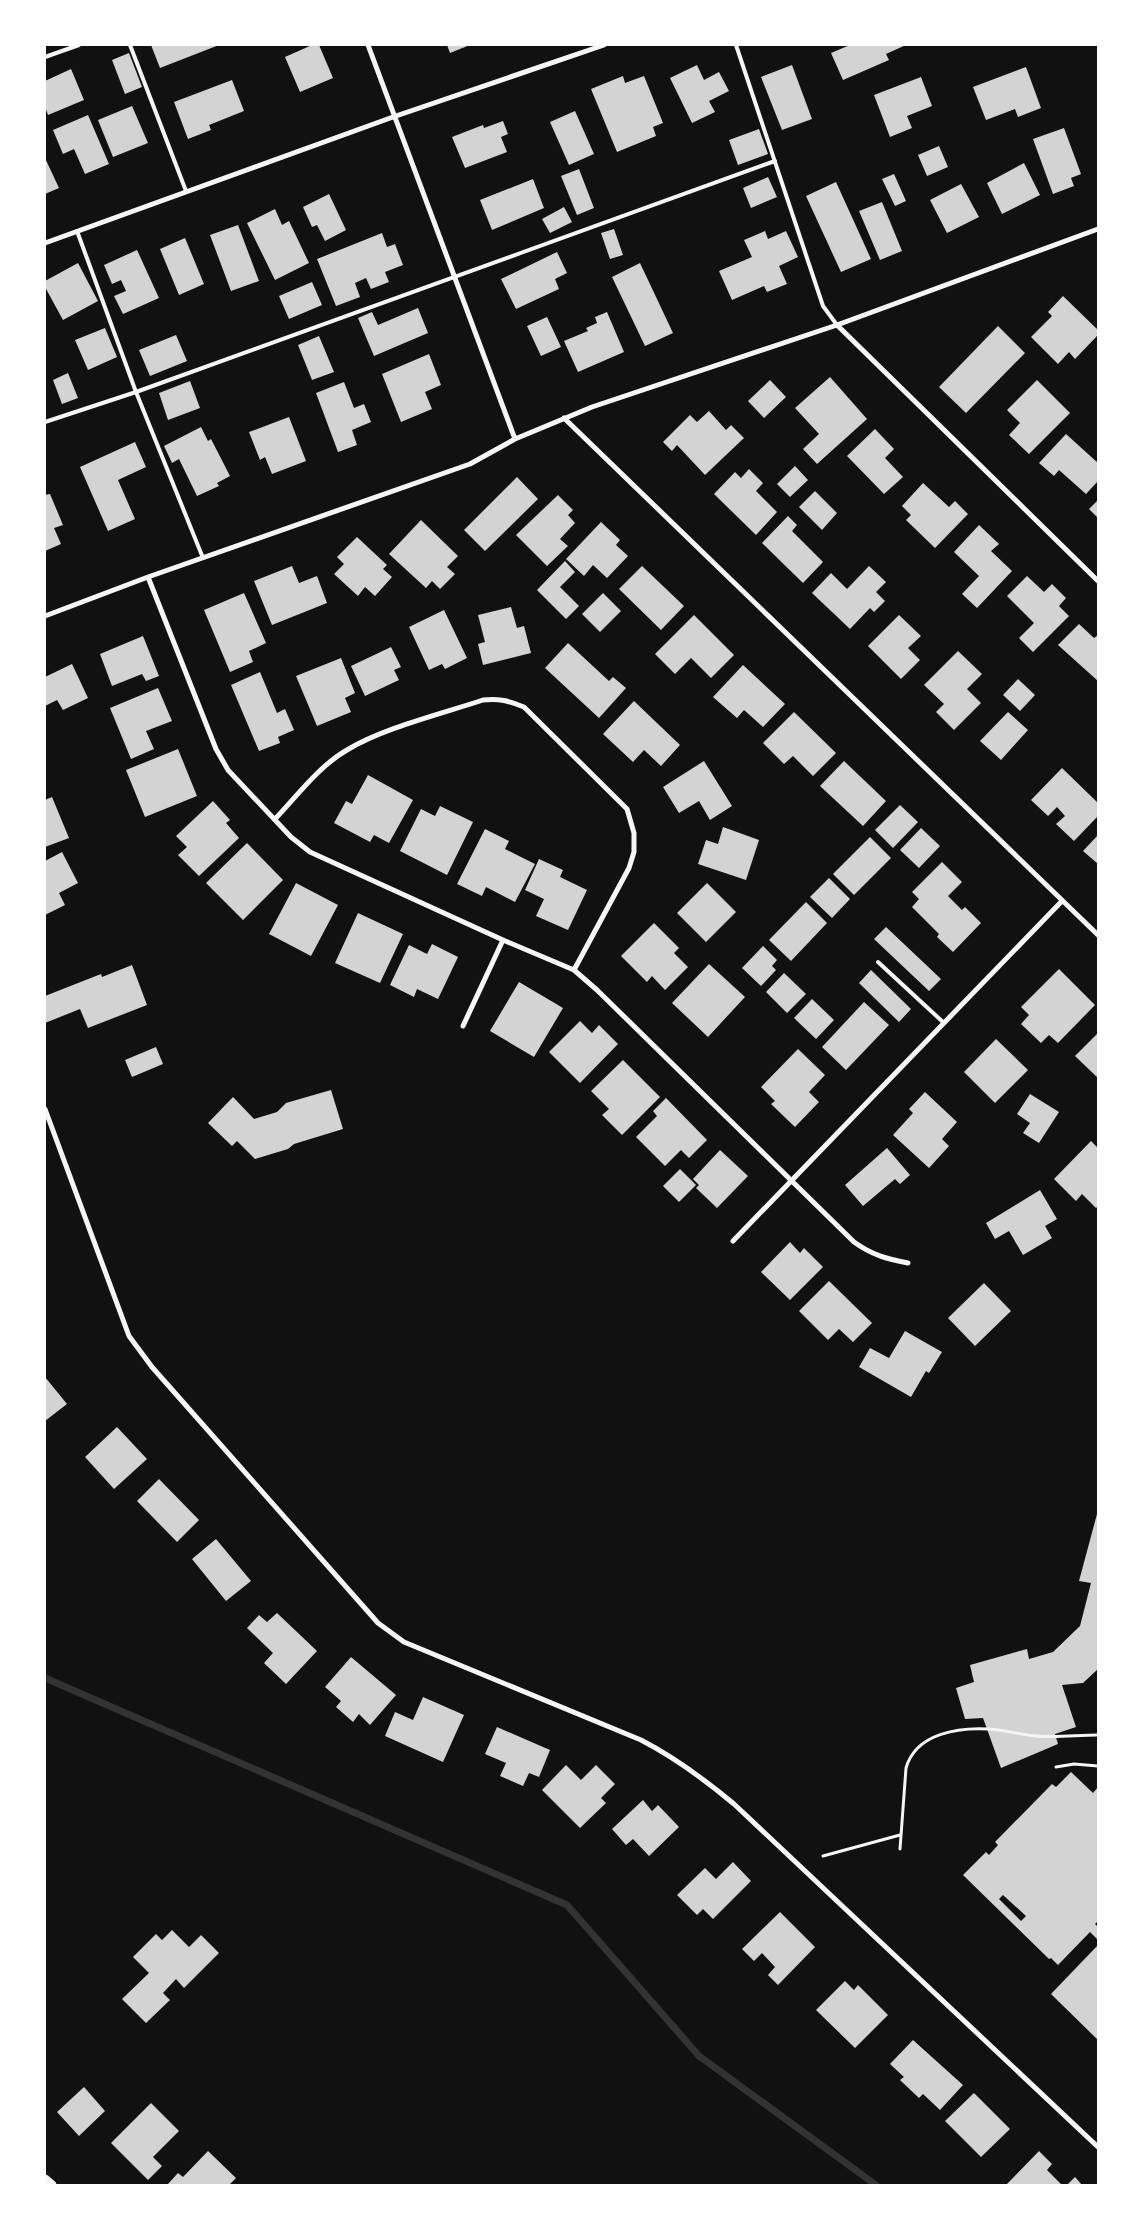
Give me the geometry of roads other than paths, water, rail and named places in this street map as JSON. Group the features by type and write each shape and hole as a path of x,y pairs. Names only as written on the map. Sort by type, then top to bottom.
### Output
{"street":[{"path":"368,45 393,117 515,439"},
{"path":"45,243 393,117 604,45"},
{"path":"45,616 470,464 515,439 564,418 837,325 1098,230"},
{"path":"837,325 1098,581"},
{"path":"564,418 1098,935"},
{"path":"148,578 216,749 228,770 291,837 310,852 503,940 574,970 598,990 854,1242 869,1253 884,1259 908,1263"},
{"path":"275,818 325,767 346,750 370,738 483,700 496,698 524,707 627,809 634,833 634,852 630,868 574,970"},
{"path":"733,1241 1062,901"},
{"path":"463,1026 503,940"},
{"path":"45,1109 129,1336 152,1367 378,1623 390,1633 413,1646 642,1740 670,1755 698,1774 734,1804 1098,2147"},
{"path":"45,2179 52,2185"}],"lane":[{"path":"45,57 79,45"},
{"path":"130,45 186,191"},
{"path":"736,45 823,306 837,325"},
{"path":"45,422 136,392 454,279 775,162"},
{"path":"77,231 136,392 203,558"},
{"path":"878,962 944,1023"}],"waterway":[{"path":"45,1678 567,1905 699,2056 876,2185"}]}
